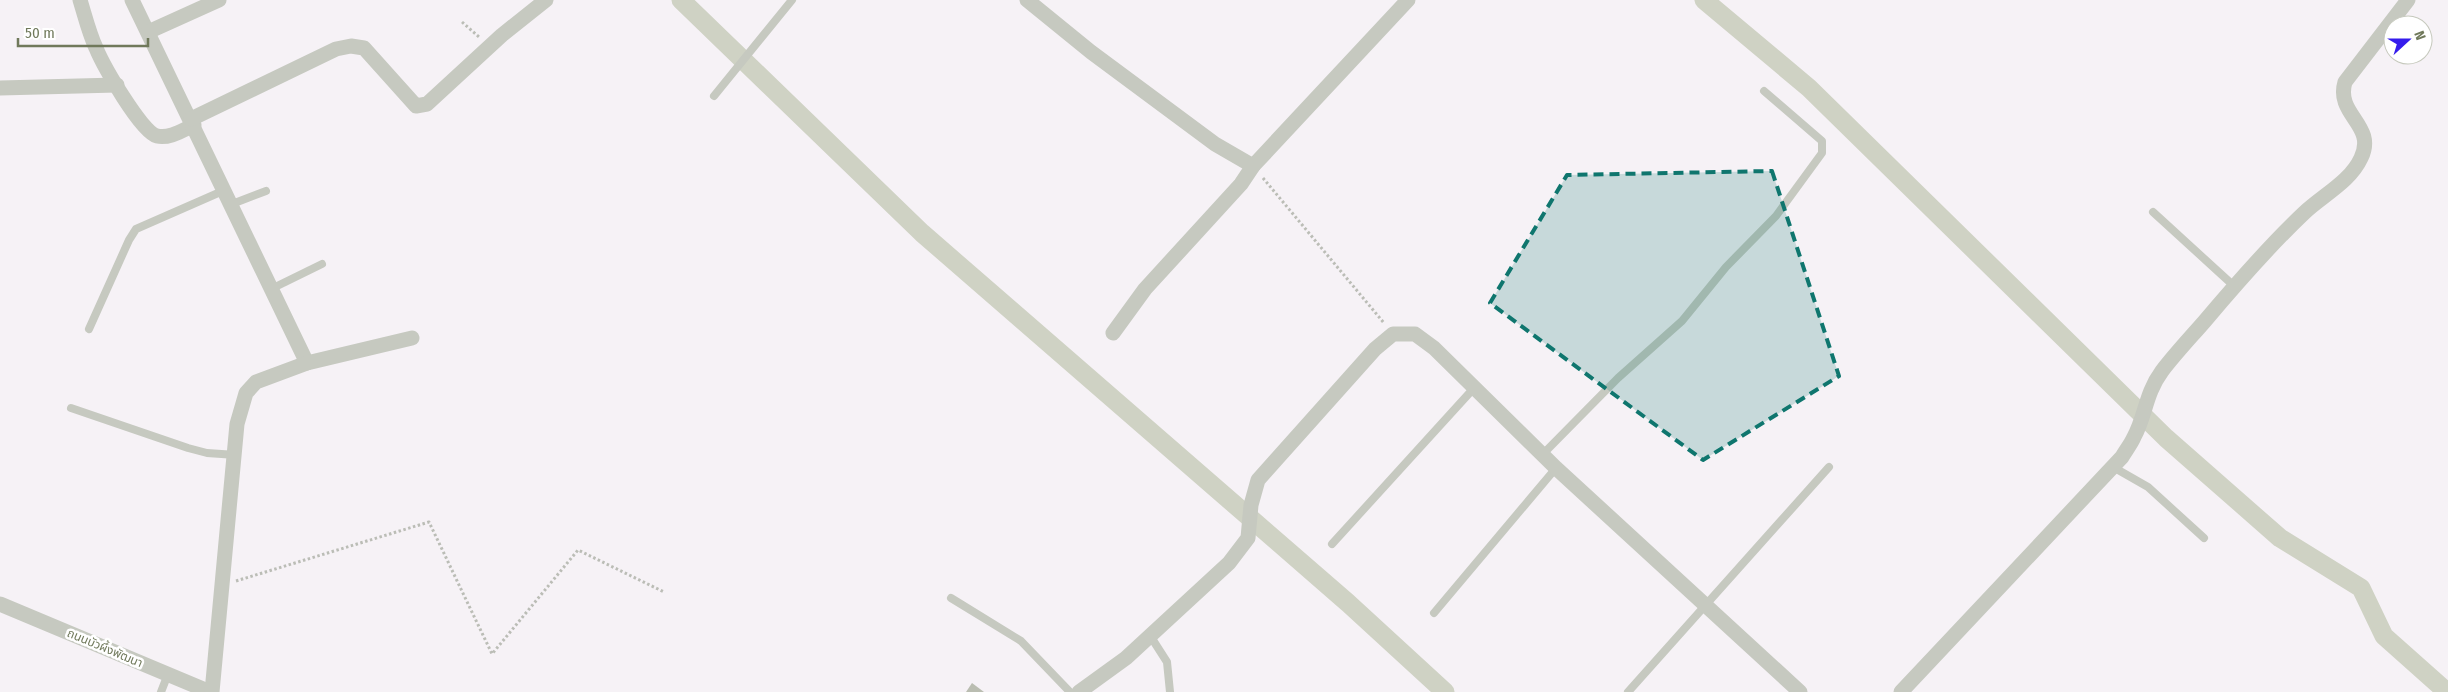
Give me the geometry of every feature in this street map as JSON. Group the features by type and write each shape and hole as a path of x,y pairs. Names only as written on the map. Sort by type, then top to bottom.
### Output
{"street":[{"path":"80,0 96,48 117,86 136,115 152,133 159,136 172,134 336,49 351,46 364,48 416,106 427,104 490,46 546,0"},
{"path":"132,0 193,122 307,362"},
{"path":"148,32 219,0"},
{"path":"1027,0 1091,52 1216,144 1253,166"},
{"path":"1113,333 1145,289 1241,184 1253,166 1408,0"},
{"path":"1901,692 2113,468 2135,437 2146,401 2162,371 2234,286 2305,211 2347,178 2361,158 2365,144 2363,131 2343,101 2342,92 2345,82 2408,0"},
{"path":"0,88 117,86"},
{"path":"1079,692 1126,658 1151,637 1229,563 1248,538 1251,505 1258,480 1375,349 1393,334 1415,334 1434,348 1542,455 1705,607 1800,692"},
{"path":"211,692 236,455 237,424 249,388 256,382 307,362 412,338"},
{"name":"ถนนบัวผึ้งพัฒนา","path":"0,604 211,692"}],"lane":[{"path":"714,96 792,0"},
{"path":"1542,455 1618,378 1682,321 1726,267 1776,216 1822,153 1822,141 1764,91"},
{"path":"89,329 129,240 136,229 228,197 266,191"},
{"path":"2153,212 2234,286"},
{"path":"271,289 322,264"},
{"path":"1332,544 1474,388"},
{"path":"72,408 207,454 236,455"},
{"path":"1628,692 1829,467"},
{"path":"1434,613 1556,468"},
{"path":"2113,468 2148,487 2204,538"},
{"path":"951,598 1022,641 1070,692"},
{"path":"1151,637 1166,662 1170,692"},
{"path":"161,692 168,674"}],"path":[{"path":"462,22 490,46"},
{"path":"1253,166 1393,334"},
{"path":"221,586 429,522 492,654 578,550 664,592"}],"highlighted area":[{"path":"1772,171 1839,376 1703,460 1490,303 1567,175"}],"building":[{"path":"972,683 984,692 966,692"}],"waterway":[{"path":"681,0 922,233 1348,603 1445,692"},
{"path":"1704,0 1809,88 2166,438 2280,538 2361,588 2384,636 2447,692"}]}
